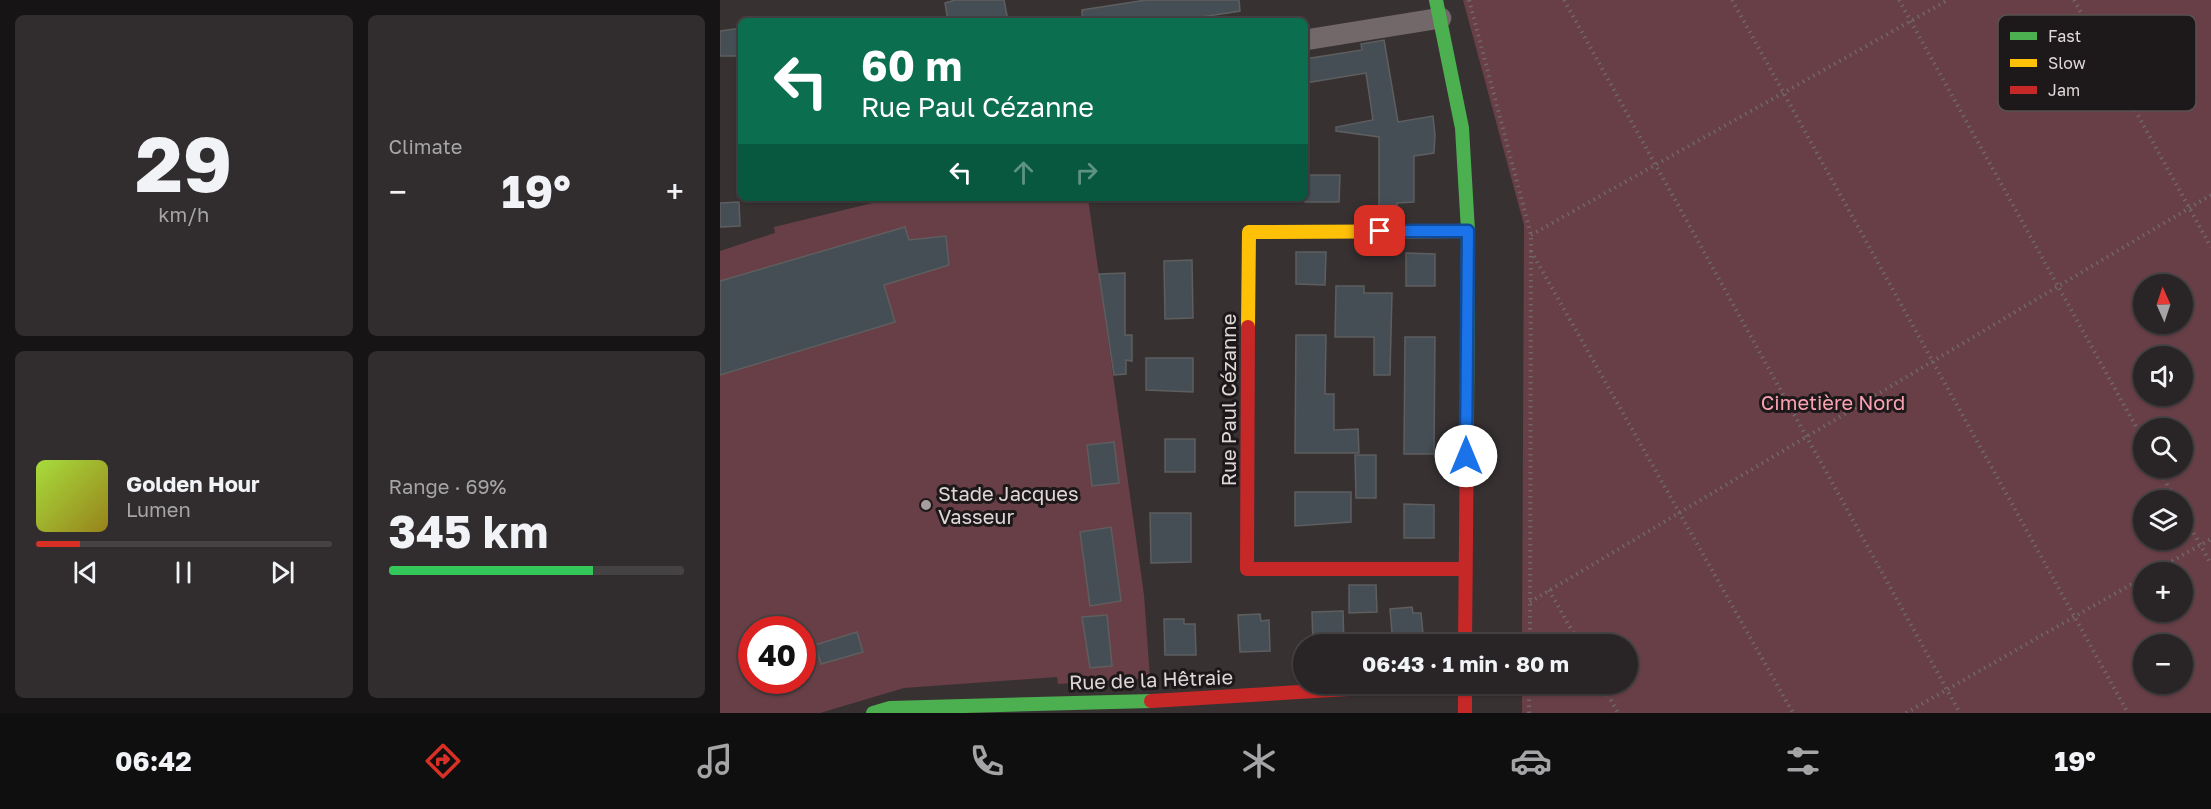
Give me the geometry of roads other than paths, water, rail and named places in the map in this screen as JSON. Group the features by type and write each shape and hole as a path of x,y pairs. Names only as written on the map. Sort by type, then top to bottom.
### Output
{"street":[{"path":"1308,39 1438,9 1462,128 1468,231 1465,634"},
{"name":"Rue Paul Cézanne","path":"1465,569 1247,569 1249,232 1468,231"},
{"name":"Rue de la Hêtraie","path":"884,711 1175,706 1315,694"},
{"path":"1465,694 1465,713"}],"place":[{"name":"Stade Jacques Vasseur","path":"926,505"}],"park label":[{"name":"Cimetière Nord","path":"1833,403"}]}
